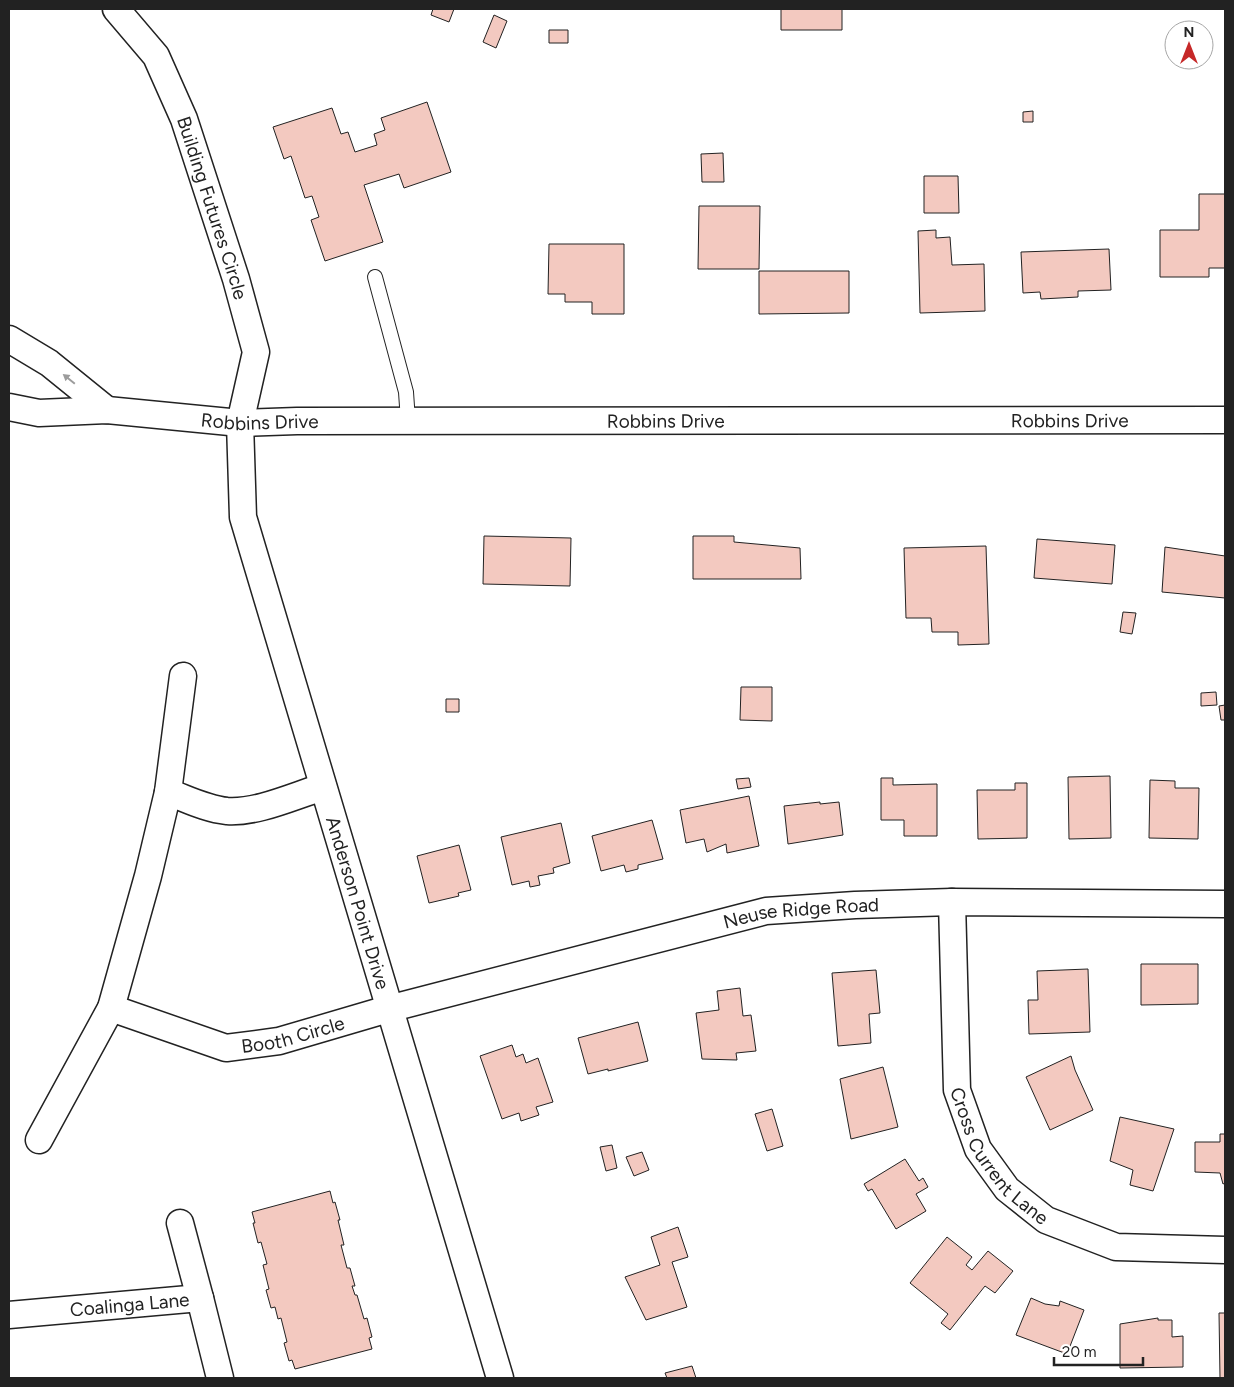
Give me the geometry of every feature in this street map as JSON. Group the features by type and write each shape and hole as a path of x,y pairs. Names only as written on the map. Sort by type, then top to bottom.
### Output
{"street":[{"name":"Building Futures Circle","path":"116,9 156,56 184,119 236,279 256,352 240,423"},
{"path":"9,339 49,363 107,410"},
{"name":"Robbins Drive","path":"9,407 39,413 107,410 240,423 1225,420"},
{"name":"Anderson Point Drive","path":"240,423 243,517 388,1009 500,1378"},
{"path":"39,1140 110,1008 148,876 168,792 183,676"},
{"path":"168,792 203,806 226,810 252,810 323,787"},
{"name":"Neuse Ridge Road","path":"388,1009 766,911 855,904 952,902 1225,904"},
{"name":"Cross Current Lane","path":"952,902 957,1090 978,1149 1007,1188 1046,1220 1116,1247 1225,1250"},
{"name":"Booth Circle","path":"110,1008 226,1048 279,1041 388,1009"},
{"path":"180,1223 200,1298"},
{"name":"Coalinga Lane","path":"9,1316 200,1298 220,1378"}],"lane":[{"path":"375,278 406,392 408,421"}],"building":[{"path":"433,9 454,9 449,22 431,15"},
{"path":"781,9 842,9 842,30 781,30"},
{"path":"494,15 507,21 496,48 483,42"},
{"path":"549,30 568,30 568,43 549,43"},
{"path":"427,102 451,172 404,188 399,174 364,185 383,242 325,261 311,220 319,217 312,196 305,198 291,156 284,159 273,127 332,108 341,134 348,132 355,152 377,145 374,134 385,130 381,118"},
{"path":"1033,111 1033,122 1023,122 1023,112"},
{"path":"723,153 724,182 702,182 701,154"},
{"path":"924,176 958,176 959,213 924,213"},
{"path":"1199,194 1225,194 1225,268 1209,268 1209,277 1160,277 1160,230 1199,230"},
{"path":"699,206 760,206 759,269 698,269"},
{"path":"936,230 936,238 950,237 952,265 984,264 985,311 920,313 918,231"},
{"path":"549,244 624,244 624,314 592,314 592,302 565,302 565,294 548,294"},
{"path":"1109,249 1111,290 1078,291 1078,297 1041,299 1040,292 1023,293 1021,252"},
{"path":"759,271 849,271 849,313 759,314"},
{"path":"484,536 571,538 570,586 483,584"},
{"path":"693,536 734,536 734,542 800,548 801,579 693,579"},
{"path":"1037,539 1115,545 1112,584 1034,578"},
{"path":"986,546 989,644 958,645 958,632 932,632 931,618 906,618 904,548"},
{"path":"1165,547 1225,556 1225,598 1162,592"},
{"path":"1123,612 1136,613 1132,634 1120,632"},
{"path":"741,687 772,687 772,721 740,720"},
{"path":"1216,692 1217,705 1201,706 1201,693"},
{"path":"446,699 459,699 459,712 446,712"},
{"path":"1225,705 1225,720 1221,720 1219,706"},
{"path":"1110,776 1111,838 1069,839 1068,777"},
{"path":"749,778 751,787 738,789 736,779"},
{"path":"881,778 893,778 893,785 937,784 937,836 904,836 904,820 881,820"},
{"path":"1150,780 1175,781 1175,788 1199,788 1198,839 1149,838"},
{"path":"1015,783 1027,783 1027,838 978,839 977,790 1015,790"},
{"path":"749,796 759,846 727,853 726,844 707,852 704,839 686,843 680,810"},
{"path":"820,802 820,804 839,802 843,835 788,844 784,806"},
{"path":"652,820 663,859 638,865 638,869 626,872 624,865 601,871 592,836"},
{"path":"561,823 570,863 553,868 554,873 538,876 540,885 530,887 529,881 512,885 501,837"},
{"path":"459,845 471,890 458,893 459,896 429,903 417,856"},
{"path":"1141,964 1198,964 1198,1004 1141,1005"},
{"path":"1088,969 1090,1032 1029,1034 1028,1000 1038,1000 1037,971"},
{"path":"876,970 880,1013 869,1014 871,1043 838,1046 832,973"},
{"path":"740,988 743,1016 751,1015 756,1051 736,1053 737,1060 702,1059 696,1013 719,1010 717,991"},
{"path":"638,1022 648,1061 588,1074 578,1038"},
{"path":"512,1045 516,1057 523,1054 526,1063 538,1058 553,1102 536,1107 539,1115 521,1121 519,1113 502,1119 480,1056"},
{"path":"1071,1056 1075,1070 1093,1110 1050,1130 1026,1077"},
{"path":"883,1067 898,1127 851,1139 840,1079"},
{"path":"772,1109 783,1146 767,1151 755,1114"},
{"path":"1120,1117 1174,1129 1153,1191 1130,1185 1133,1170 1110,1161"},
{"path":"1220,1134 1225,1134 1225,1183 1223,1184 1220,1173 1195,1172 1195,1142 1220,1142"},
{"path":"612,1145 617,1168 606,1171 600,1147"},
{"path":"642,1152 649,1170 634,1176 626,1157"},
{"path":"905,1159 919,1181 923,1178 928,1187 916,1194 926,1211 896,1229 872,1189 868,1191 864,1184"},
{"path":"330,1191 340,1220 338,1220 344,1245 341,1245 347,1268 350,1268 355,1286 352,1286 355,1295 357,1295 364,1319 367,1318 372,1337 369,1338 372,1349 295,1369 292,1360 289,1361 284,1343 287,1342 281,1318 278,1319 275,1307 271,1308 266,1290 269,1289 263,1265 267,1264 261,1242 258,1243 252,1212"},
{"path":"678,1227 688,1257 672,1262 687,1307 646,1320 625,1277 660,1265 651,1237"},
{"path":"947,1237 972,1257 966,1265 972,1270 988,1251 1013,1271 995,1293 985,1286 950,1330 941,1323 948,1314 910,1283"},
{"path":"1031,1298 1045,1304 1059,1306 1060,1301 1084,1310 1067,1354 1016,1335"},
{"path":"1219,1313 1225,1313 1225,1378 1220,1378"},
{"path":"1158,1318 1158,1320 1172,1320 1172,1337 1183,1336 1183,1367 1120,1368 1120,1324"},
{"path":"692,1366 696,1378 667,1378 665,1373"}]}
